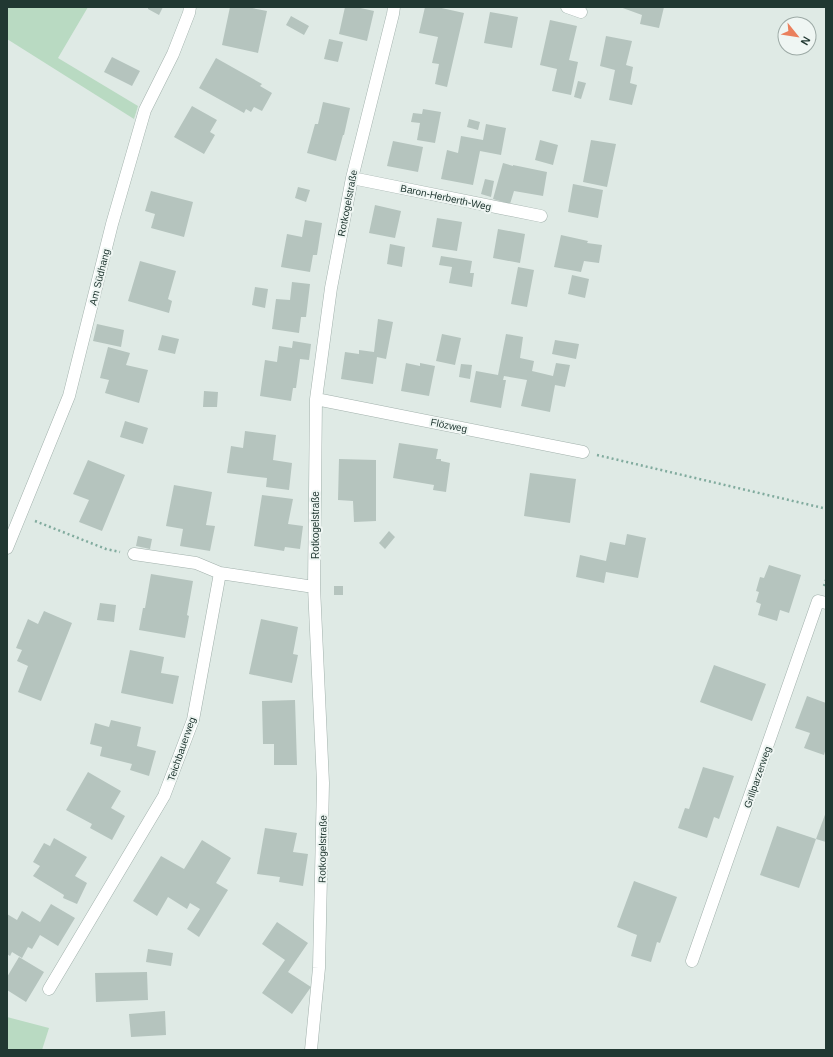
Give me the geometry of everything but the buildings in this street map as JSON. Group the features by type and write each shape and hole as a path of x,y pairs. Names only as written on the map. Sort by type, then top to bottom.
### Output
{"street":[{"name":"Am Südhang","path":"7,548 69,396 112,224 145,110 172,54 189,13 190,7"},
{"name":"Rotkogelstraße","path":"311,1050 319,968 324,784 314,587 316,399 331,288 352,178 394,7"},
{"path":"567,7 581,12"},
{"name":"Baron-Herberth-Weg","path":"352,178 541,216"},
{"name":"Flözweg","path":"316,399 583,452"},
{"path":"134,554 196,563 220,573 314,587"},
{"name":"Teichbauerweg","path":"49,989 164,796 193,720 220,573"},
{"name":"Grillparzerweg","path":"692,961 818,601 826,603"}],"path":[{"path":"583,452 823,508 826,510"},
{"path":"20,515 106,549 134,554"}],"green space":[{"path":"7,7 88,7 58,58 138,106 134,119 7,39"},
{"path":"7,1017 49,1028 42,1050 7,1050"}]}
